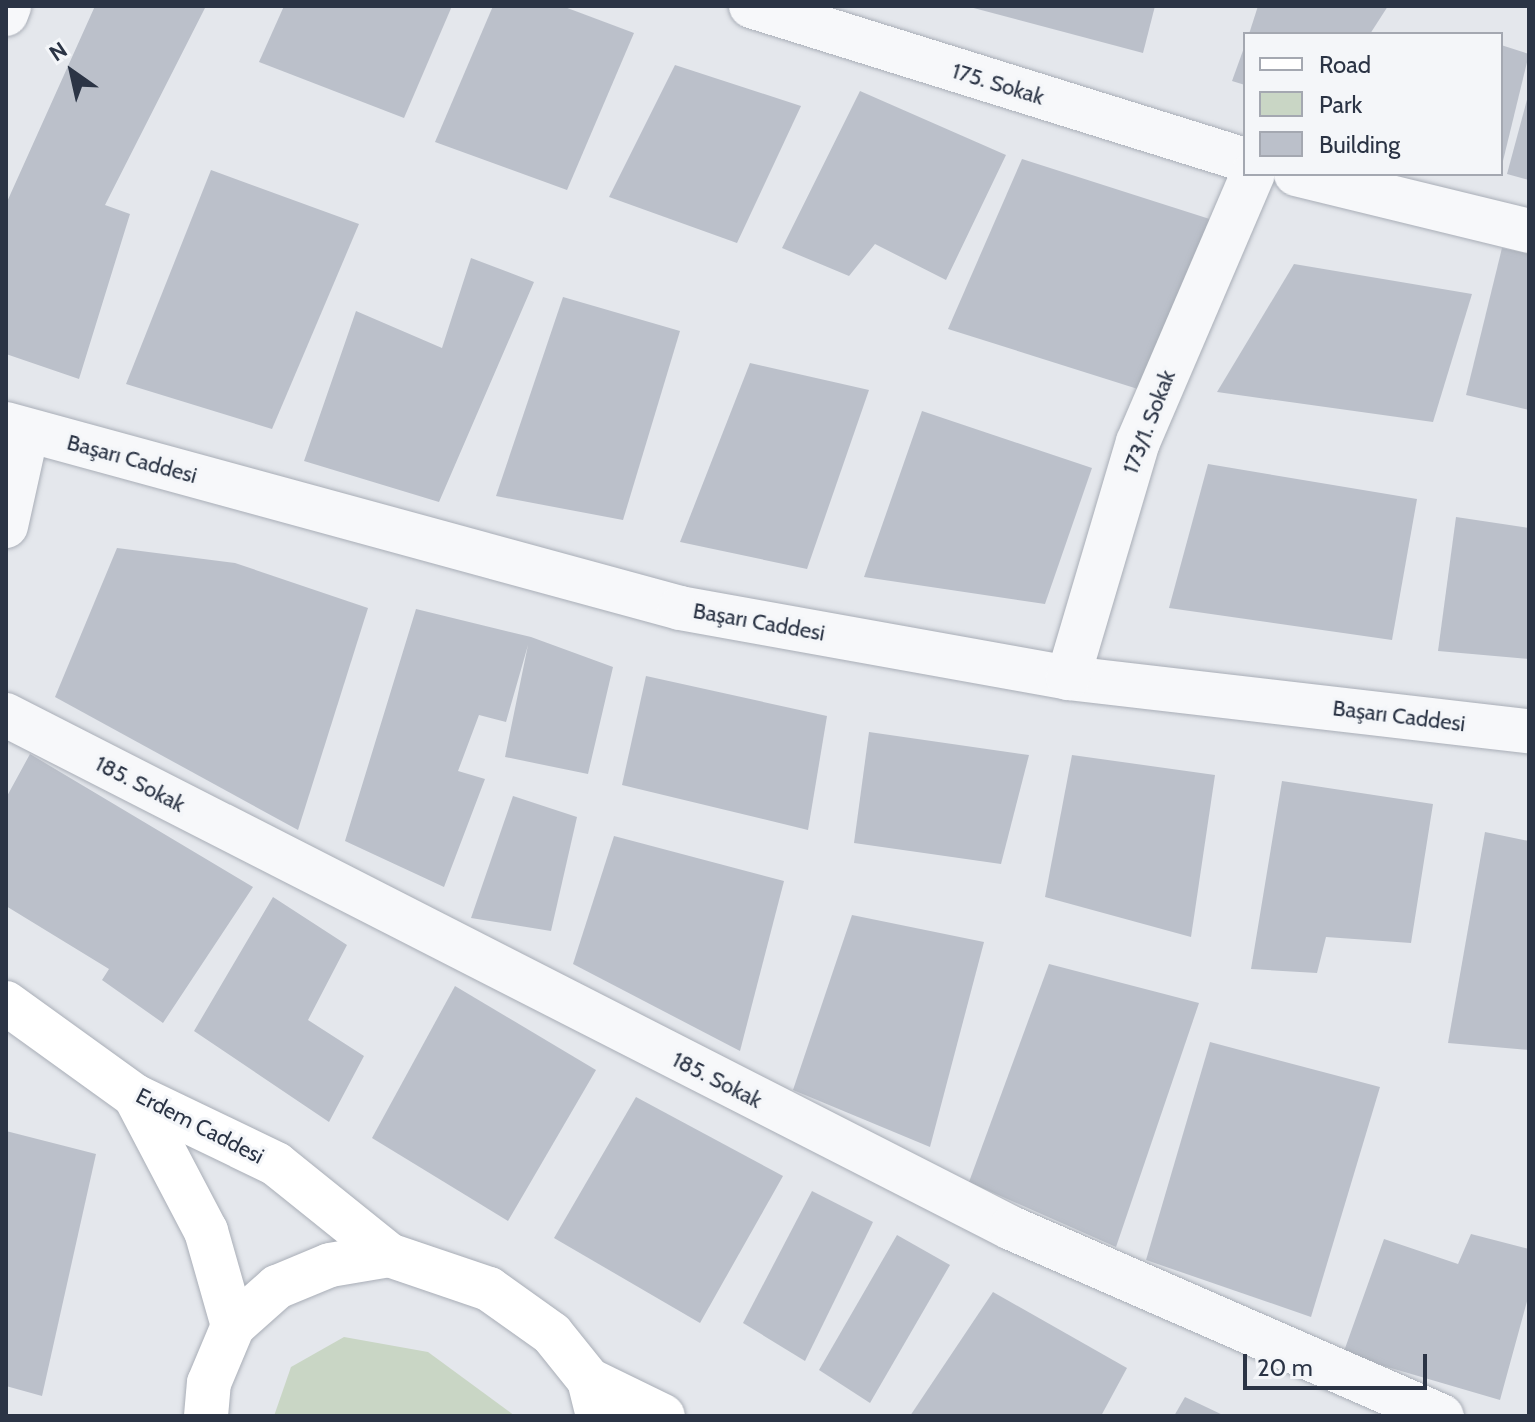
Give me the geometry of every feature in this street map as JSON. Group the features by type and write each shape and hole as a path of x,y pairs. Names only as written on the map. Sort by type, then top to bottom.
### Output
{"main road":[{"name":"Erdem Caddesi","path":"6,1003 135,1096 276,1164 389,1255"},
{"path":"135,1096 206,1231 233,1326"},
{"path":"181,1416 207,1399 233,1326 277,1287 330,1265 389,1255 489,1289 552,1334 594,1398 663,1416"}],"street":[{"path":"6,14 9,6"},
{"name":"175. Sokak","path":"751,6 1243,159"},
{"name":"173/1. Sokak","path":"1068,678 1138,442 1252,176"},
{"path":"1304,176 1529,231"},
{"path":"6,526 17,427"},
{"name":"Başarı Caddesi","path":"17,427 680,608 1068,678 1529,731"},
{"name":"185. Sokak","path":"6,715 1011,1228 1442,1416"}],"green space":[{"path":"344,1337 428,1352 515,1416 274,1416 291,1367"}],"building":[{"path":"95,6 206,6 105,205 130,214 79,379 6,354 6,204"},
{"path":"284,6 452,6 404,118 259,62"},
{"path":"493,6 562,6 634,33 567,190 435,142"},
{"path":"966,6 1155,6 1143,53"},
{"path":"1258,6 1388,6 1371,32 1250,32"},
{"path":"1503,46 1529,54 1503,161"},
{"path":"1243,51 1243,84 1232,81"},
{"path":"675,65 801,106 737,243 609,197"},
{"path":"860,91 1006,155 946,280 875,244 849,276 782,248"},
{"path":"1529,96 1529,180 1507,174"},
{"path":"1022,159 1219,222 1141,390 948,329"},
{"path":"211,170 359,224 272,429 126,384"},
{"path":"1502,248 1529,254 1529,410 1466,395"},
{"path":"471,258 534,282 439,502 304,461 356,311 442,348"},
{"path":"1294,264 1472,294 1433,422 1217,392"},
{"path":"563,297 680,331 623,520 496,496"},
{"path":"750,363 869,390 807,569 680,542"},
{"path":"922,411 1092,468 1045,604 864,577"},
{"path":"1208,464 1417,499 1392,640 1169,608"},
{"path":"1456,517 1529,528 1529,659 1438,651"},
{"path":"117,548 235,563 368,608 298,830 55,697"},
{"path":"416,609 531,637 613,667 588,774 505,757 528,645 506,722 479,715 458,771 485,779 444,887 345,841"},
{"path":"646,676 827,716 808,830 622,785"},
{"path":"869,732 1029,755 1001,864 854,843"},
{"path":"30,754 253,887 163,1023 102,980 109,969 6,906 6,798"},
{"path":"1072,755 1215,775 1191,937 1045,897"},
{"path":"1282,781 1433,804 1411,943 1326,937 1317,973 1251,969"},
{"path":"513,796 577,817 551,931 471,918"},
{"path":"1485,832 1529,841 1529,1050 1448,1043"},
{"path":"614,836 784,881 740,1051 573,964"},
{"path":"273,897 347,945 308,1020 364,1056 329,1122 194,1031"},
{"path":"852,915 984,942 930,1147 793,1090"},
{"path":"1049,964 1199,1003 1116,1247 969,1182"},
{"path":"455,986 596,1070 508,1221 372,1138"},
{"path":"1210,1042 1380,1087 1311,1317 1146,1260"},
{"path":"636,1097 783,1176 700,1323 554,1238"},
{"path":"6,1131 96,1154 42,1396 6,1386"},
{"path":"812,1191 873,1222 805,1361 743,1323"},
{"path":"1471,1234 1529,1249 1529,1294 1500,1400 1343,1354 1384,1239 1458,1264"},
{"path":"897,1235 950,1265 870,1403 819,1370"},
{"path":"993,1292 1127,1368 1101,1416 910,1416"},
{"path":"1185,1397 1225,1416 1174,1416"}]}
